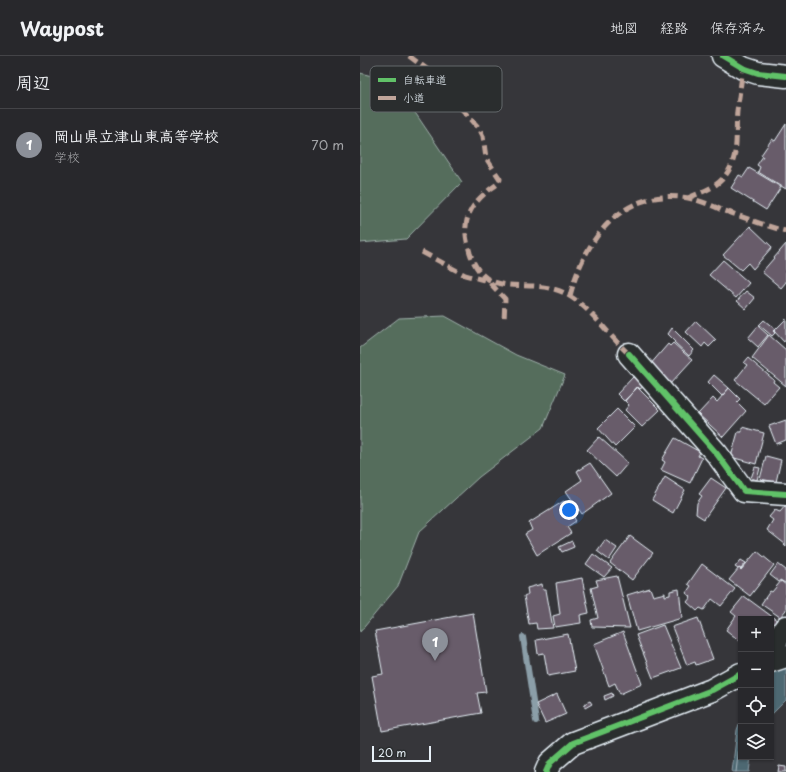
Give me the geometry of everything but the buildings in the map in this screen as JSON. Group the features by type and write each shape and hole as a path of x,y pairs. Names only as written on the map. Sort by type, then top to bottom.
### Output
{"street":[{"path":"723,56 743,68 758,73 786,76"},
{"path":"629,354 717,454 744,490 786,494"},
{"path":"774,643 786,627"},
{"path":"774,660 786,656"},
{"path":"546,772 550,763 573,743 712,690 738,676"}],"green space":[{"path":"360,73 370,76 370,112 414,112 462,182 406,239 360,243"},
{"path":"445,316 516,355 565,375 543,428 479,477 419,532 398,586 360,632 360,348 399,318"}],"water":[{"path":"786,642 786,700 774,712 774,688 774,660"},
{"path":"738,727 738,760 751,760 749,772 732,772"}],"waterway":[{"path":"523,637 536,721"}],"marked path":[{"path":"409,56 423,66"},
{"path":"688,198 717,184 730,169 735,153 737,111 743,68"},
{"path":"465,112 479,128 483,136 486,158 500,179 497,184 484,194 475,204 467,220 467,241 470,253 478,269 487,278 498,283 539,286 554,289 568,295 593,315 629,354"},
{"path":"570,296 576,275 596,237 625,209 644,201 665,197 688,198 701,201 722,210 786,231"},
{"path":"422,252 465,275 484,280"},
{"path":"490,283 505,299 504,321"}],"cycle path":[{"path":"723,56 743,68 758,73 786,76"},
{"path":"629,354 717,454 744,491 786,494"},
{"path":"546,772 550,763 573,743 712,690 738,676"}],"place":[{"name":"岡山県立津山東高等学校","path":"435,661"}]}
